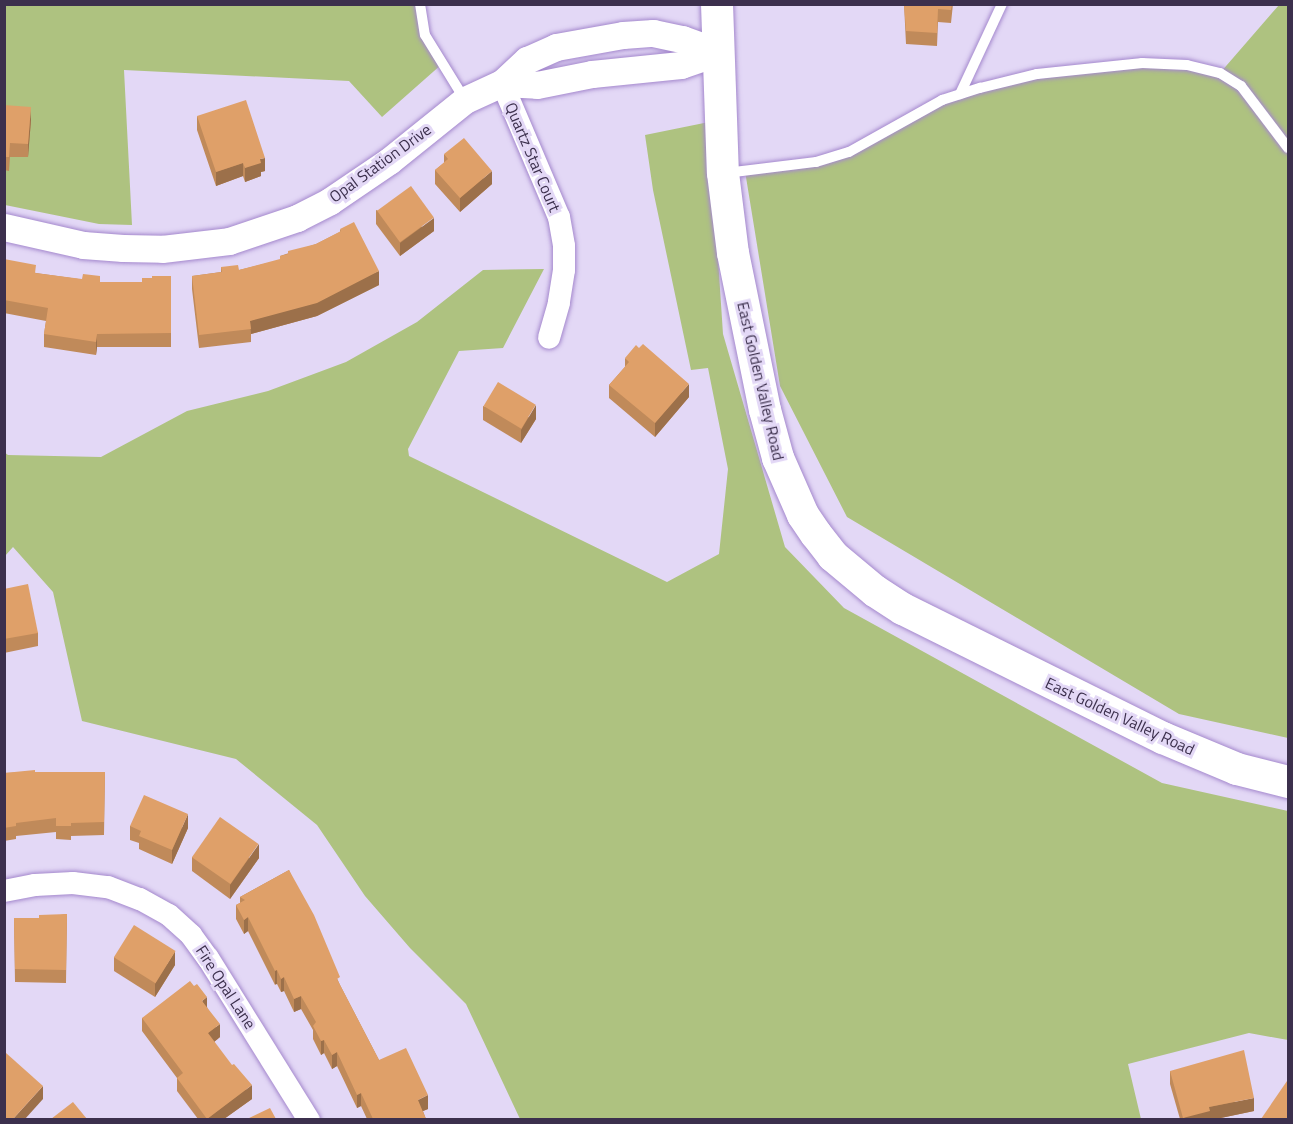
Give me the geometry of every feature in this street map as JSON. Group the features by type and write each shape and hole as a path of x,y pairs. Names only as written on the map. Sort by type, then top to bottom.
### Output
{"main road":[{"name":"East Golden Valley Road","path":"717,4 723,173 737,276 762,399 778,458 803,515 833,556 875,591 903,609 982,650 1203,755 1237,769 1288,782"}],"street":[{"name":"Opal Station Drive","path":"4,227 83,245 123,248 162,249 229,241 289,221 330,201 390,160 465,100 502,83 537,85 592,74 681,66 718,52"},
{"name":"Quartz Star Court","path":"502,83 559,217 564,246 564,270 559,303 549,338"},
{"name":"Fire Opal Lane","path":"4,891 35,885 73,883 108,887 140,898 169,915 191,935 208,958 309,1119"}],"lane":[{"path":"420,4 425,35 465,100"},
{"path":"960,94 1002,4"},
{"path":"723,173 816,162 849,152 942,100 960,94 1037,74 1142,63 1187,65 1220,73 1241,86 1288,147"}],"green space":[{"path":"4,5 420,5 421,14 442,64 382,117 349,81 124,70 132,225 99,224 5,205"},
{"path":"1279,5 1288,5 1288,738 1179,714 847,517 780,386 745,171 849,152 890,128 980,88 1142,63 1220,73"},
{"path":"709,122 723,334 785,547 844,608 1162,783 1288,811 1288,1040 1249,1033 1128,1064 1141,1119 520,1119 466,1004 410,948 365,896 317,825 236,759 82,721 53,592 13,547 5,556 4,452 8,455 101,457 187,411 268,391 346,362 417,322 483,270 544,269 503,348 459,351 408,449 409,456 667,582 719,554 728,469 708,368 691,370 653,190 645,135"}],"building":[{"path":"904,4 952,4 951,10 938,9 937,33 906,31"},
{"path":"246,100 265,158 260,159 261,163 245,168 243,163 216,172 197,116"},
{"path":"4,105 31,107 28,144 10,143 9,157 4,157"},
{"path":"464,138 492,171 460,198 435,170 448,159 444,154"},
{"path":"411,186 434,218 400,242 377,211"},
{"path":"354,222 379,271 317,303 250,321 251,329 199,335 192,276 222,272 221,267 238,265 239,270 280,259 280,256 288,254 288,251 316,244"},
{"path":"4,259 36,265 35,273 82,279 83,274 100,276 100,282 142,282 142,278 171,276 171,333 97,334 96,342 44,334 48,308 4,300"},
{"path":"643,344 689,384 655,423 609,385 629,362 625,358 636,345 639,348"},
{"path":"498,382 536,405 521,429 484,406"},
{"path":"28,584 38,633 4,639 4,589"},
{"path":"35,770 35,772 105,772 104,822 56,826 56,818 16,823 16,826 4,828 4,773"},
{"path":"144,795 188,814 172,850 139,836 141,831 130,826"},
{"path":"220,817 259,844 230,884 192,857"},
{"path":"289,870 314,915 340,977 337,979 379,1060 406,1048 428,1095 418,1100 426,1119 373,1119 361,1093 357,1095 337,1052 332,1055 324,1040 321,1041 313,1026 316,1022 301,996 294,999 284,977 281,979 277,970 275,971 248,917 244,920 236,905 245,900 240,897"},
{"path":"67,914 66,970 15,969 14,918 39,918 39,915"},
{"path":"134,925 176,951 155,983 114,957"},
{"path":"190,981 194,986 197,984 207,997 202,1001 220,1024 208,1033 232,1065 234,1064 252,1085 207,1119 177,1078 183,1073 142,1018"},
{"path":"1244,1050 1254,1098 1209,1107 1210,1111 1183,1118 1170,1071"},
{"path":"6,1053 43,1086 13,1119 4,1119 4,1055"},
{"path":"1287,1081 1288,1119 1261,1119"},
{"path":"73,1102 87,1119 51,1119"},
{"path":"270,1108 276,1119 247,1119"}]}
